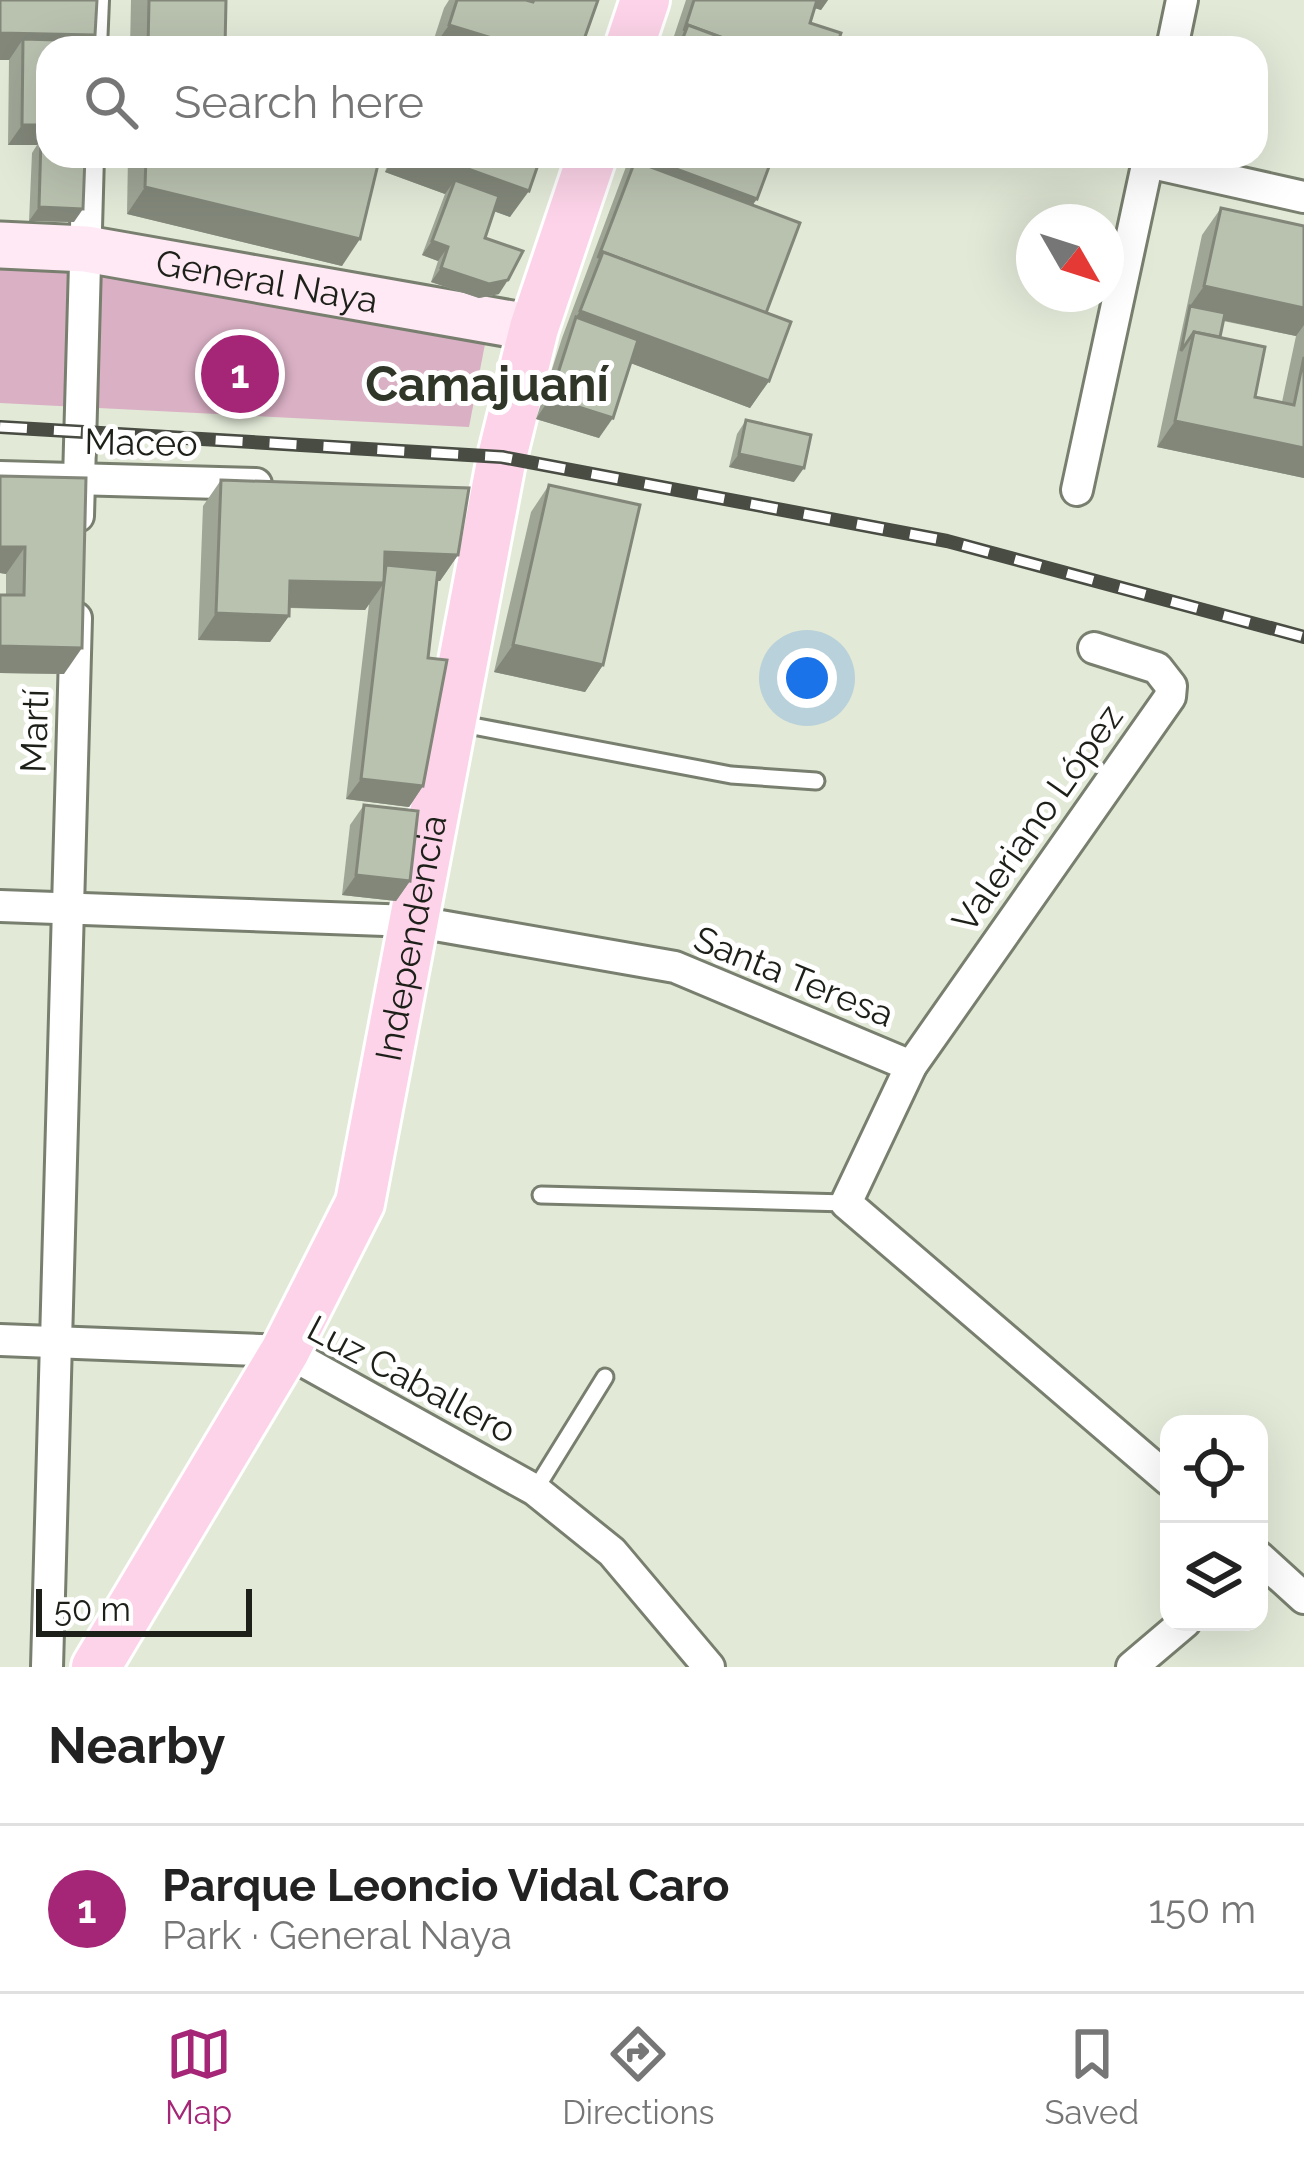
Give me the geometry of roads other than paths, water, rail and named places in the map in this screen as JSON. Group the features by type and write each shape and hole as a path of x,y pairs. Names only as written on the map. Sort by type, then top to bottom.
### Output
{"main road":[{"path":"633,36 645,0"},
{"name":"Independencia","path":"96,1667 285,1351 359,1203 448,721 484,489 588,168"}],"street":[{"path":"91,36 92,0"},
{"path":"1174,36 1182,0"},
{"name":"Martí","path":"47,1667 88,168"},
{"path":"1077,490 1147,168"},
{"path":"1186,168 1304,197"},
{"name":"General Naya","path":"0,245 86,250 534,328"},
{"name":"Maceo","path":"0,478 287,484"},
{"name":"Valeriano López","path":"911,1066 1170,697 1171,686 1157,668 1094,648"},
{"name":"Santa Teresa","path":"0,907 412,921 675,968 911,1066 846,1203"},
{"path":"846,1203 1160,1472"},
{"name":"Luz Caballero","path":"0,1340 285,1351 535,1490 612,1552 709,1667"},
{"path":"1268,1566 1304,1598"},
{"path":"1132,1667 1174,1631"}],"lane":[{"path":"448,721 731,775 816,781"},
{"path":"541,1195 846,1203"},
{"path":"535,1490 605,1377"}],"railway":[{"path":"0,427 502,457 947,541 1304,637"}],"place":[{"name":"Parque Leoncio Vidal Caro","path":"240,374"}],"district":[{"name":"Camajuaní","path":"487,384"}]}
